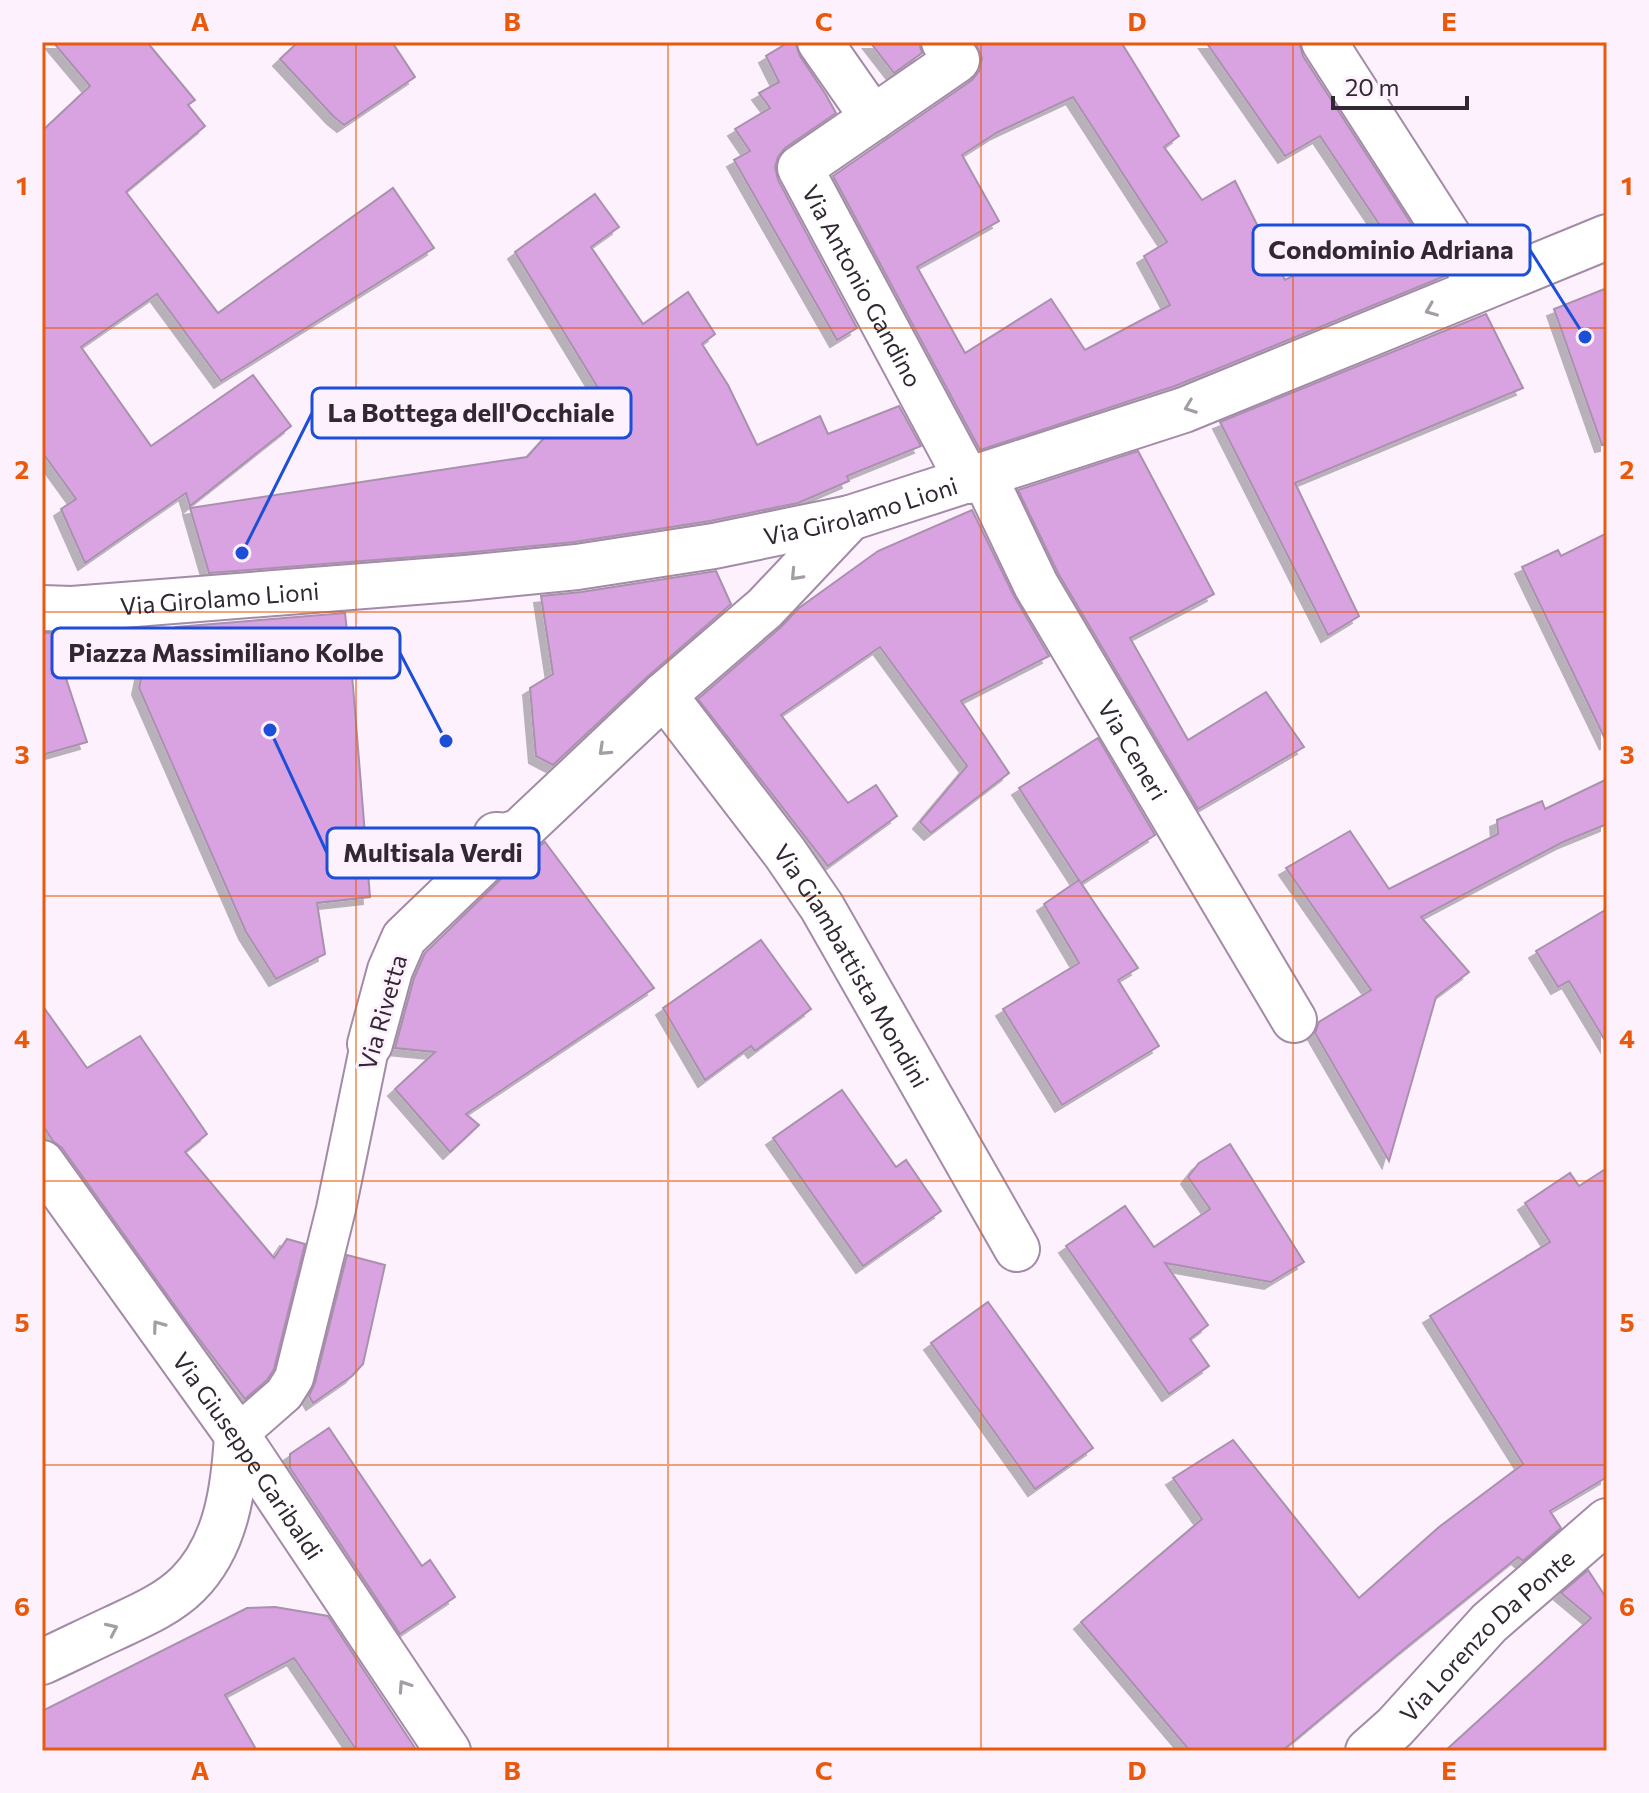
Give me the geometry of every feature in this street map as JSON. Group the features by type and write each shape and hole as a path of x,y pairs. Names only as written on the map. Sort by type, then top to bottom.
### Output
{"street":[{"path":"820,42 873,118"},
{"name":"Via Antonio Gandino","path":"944,42 957,60 800,168 976,478"},
{"path":"1324,42 1482,288"},
{"name":"Via Girolamo Lioni","path":"57,609 577,567 714,546 850,518 1184,410 1607,237"},
{"name":"Via Ceneri","path":"976,478 1294,1020"},
{"name":"Via Rivetta","path":"237,1435 284,1394 294,1378 336,1209 370,1044 390,970 404,938 485,860 494,849 496,835 506,836 520,831 664,695 765,608 850,518"},
{"name":"Via Giambattista Mondini","path":"664,695 785,853 822,907 1017,1249"},
{"name":"Via Giuseppe Garibaldi","path":"42,1163 237,1435 448,1751"},
{"path":"42,1662 171,1599 201,1569 213,1549 230,1501 237,1435"},
{"name":"Via Lorenzo Da Ponte","path":"1391,1743 1489,1623 1607,1521"}],"building":[{"path":"53,42 147,42 195,100 188,105 205,126 126,192 218,313 393,188 434,248 221,381 157,294 81,347 151,446 253,375 291,426 190,506 186,493 85,563 61,509 76,499 42,452 42,131 90,86"},
{"path":"298,42 392,42 415,77 344,125 280,59"},
{"path":"789,42 795,42 800,56 836,113 785,148 775,167 778,180 857,328 837,340 734,160 750,151 735,129 770,108 759,93 779,82 766,56"},
{"path":"870,42 919,42 922,53 894,73"},
{"path":"975,42 1121,42 1179,136 1164,147 1202,200 1235,181 1285,280 1383,230 1320,136 1285,156 1206,42 1299,42 1303,56 1445,276 1175,386 980,450 833,176 972,80 979,71 982,58","holes":["1073,97 1167,242 1144,256 1170,305 1085,350 1051,299 965,353 917,267 999,221 962,155 998,132"]},
{"path":"595,194 619,227 591,247 643,324 688,292 715,334 702,344 728,385 757,445 820,416 828,434 899,406 921,446 847,476 849,481 798,503 710,521 574,542 209,573 190,508 527,457 556,425 563,435 609,406 515,252"},
{"path":"1607,288 1607,444 1602,445 1554,309"},
{"path":"1486,314 1523,388 1295,483 1359,616 1328,635 1220,422"},
{"path":"1138,451 1214,594 1130,638 1188,740 1266,692 1304,747 1198,809 1058,573 1018,490"},
{"path":"972,510 1014,596 1049,656 961,701 1009,773 931,833 920,822 967,766 880,647 781,715 848,803 876,785 897,816 828,866 698,699 799,608 878,551"},
{"path":"1607,533 1607,743 1522,567 1558,550 1561,556"},
{"path":"716,571 731,604 553,765 536,756 530,688 553,674 541,596"},
{"path":"345,613 370,897 317,903 325,954 276,979 246,932 139,688 143,657 165,632 176,627"},
{"path":"42,633 51,633 87,742 42,755"},
{"path":"1098,738 1155,835 1081,883 1138,968 1118,980 1159,1046 1062,1105 1003,1009 1079,963 1044,904 1079,880 1019,788"},
{"path":"1607,779 1607,824 1563,842 1421,917 1469,972 1436,997 1389,1161 1315,1033 1319,1022 1371,990 1286,868 1350,831 1389,889 1498,834 1497,820 1542,801 1545,809"},
{"path":"545,842 654,988 466,1114 479,1125 450,1152 395,1089 435,1052 395,1048 414,978 425,953 502,878 516,859"},
{"path":"1607,909 1607,1044 1569,981 1558,987 1536,951"},
{"path":"761,940 811,1009 755,1051 751,1046 705,1080 663,1008"},
{"path":"42,1005 87,1068 140,1036 207,1134 185,1152 274,1258 287,1239 305,1244 274,1369 267,1380 245,1399 42,1124"},
{"path":"842,1090 896,1167 906,1160 941,1211 863,1266 773,1138"},
{"path":"1230,1144 1304,1262 1271,1282 1165,1263 1208,1325 1190,1339 1209,1366 1169,1394 1066,1246 1125,1206 1154,1247 1210,1209 1188,1177 1199,1163"},
{"path":"1607,1168 1607,1477 1550,1511 1561,1528 1523,1561 1518,1557 1282,1751 1190,1751 1081,1622 1202,1519 1173,1478 1233,1440 1359,1598 1439,1527 1523,1464 1430,1316 1550,1242 1525,1203 1570,1173 1579,1186"},
{"path":"347,1255 385,1265 363,1364 352,1376 313,1403 309,1396 315,1383"},
{"path":"988,1302 1093,1448 1035,1489 931,1343"},
{"path":"329,1428 422,1566 430,1560 455,1597 400,1634 290,1468 290,1454"},
{"path":"1588,1570 1607,1599 1607,1751 1445,1751 1591,1618 1561,1593"},
{"path":"275,1607 328,1616 417,1751 357,1751 294,1658 225,1695 257,1751 42,1751 42,1711 247,1608"}],"place":[{"name":"Condominio Adriana","path":"1585,337"},
{"name":"La Bottega dell'Occhiale","path":"242,553"},
{"name":"Multisala Verdi","path":"270,730"},
{"name":"Piazza Massimiliano Kolbe","path":"446,741"}]}
